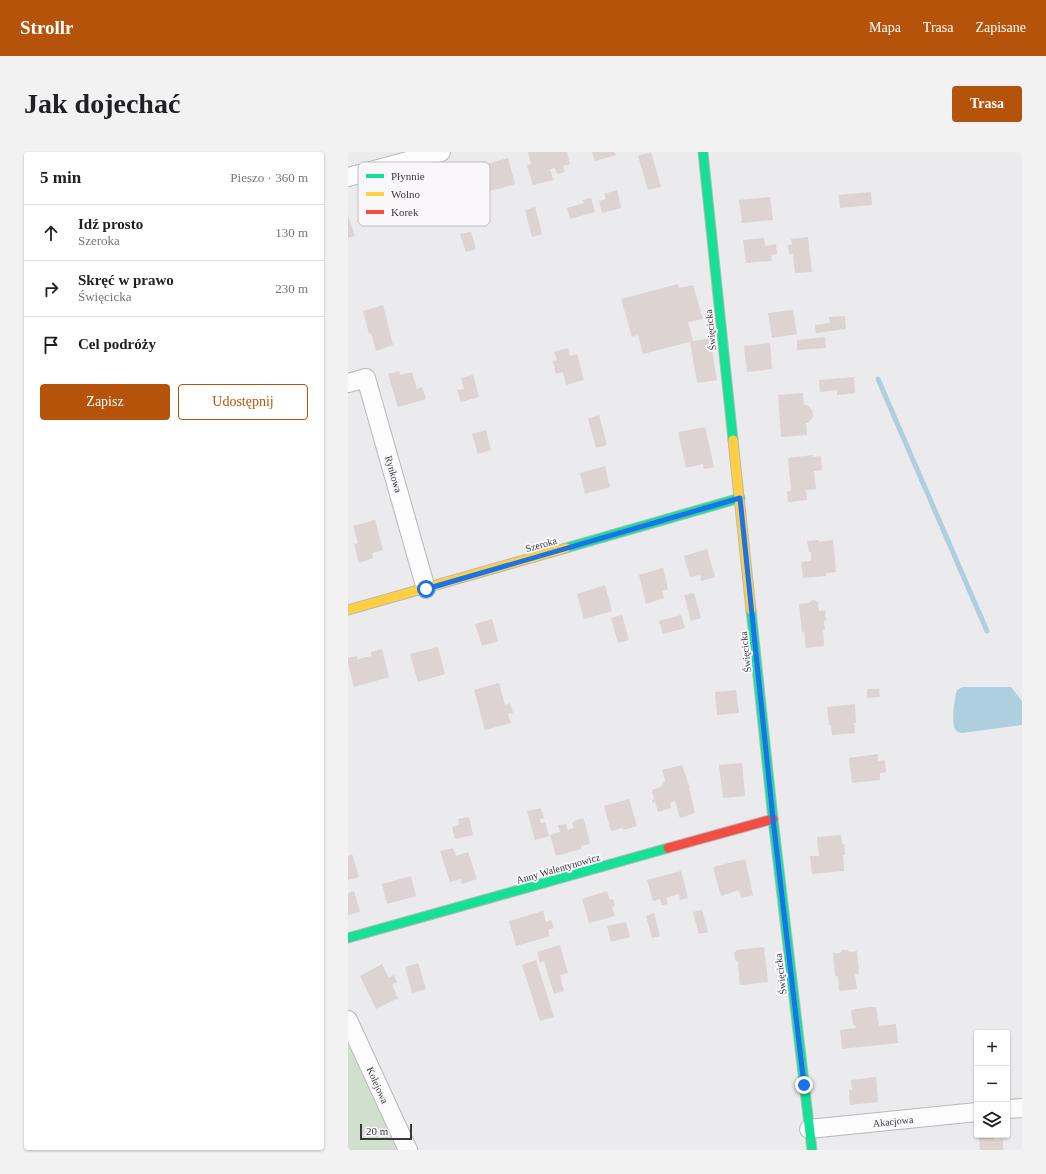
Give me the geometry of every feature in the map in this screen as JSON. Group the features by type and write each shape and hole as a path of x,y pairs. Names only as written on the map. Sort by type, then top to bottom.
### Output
{"street":[{"path":"404,162 441,152"},
{"name":"Święcicka","path":"703,152 773,819 812,1150"},
{"path":"348,177 358,174"},
{"name":"Rynkowa","path":"348,383 366,378 426,589"},
{"name":"Szeroka","path":"348,610 426,589 740,498"},
{"name":"Anny Walentynowicz","path":"348,938 773,819"},
{"name":"Kolejowa","path":"348,1020 408,1150"},
{"path":"1010,1109 1022,1108"},
{"name":"Akacjowa","path":"810,1129 974,1112"}],"green space":[{"path":"348,1033 406,1150 348,1150"}],"water":[{"path":"963,687 1011,687 1022,701 1022,725 962,733 957,731 953,722 954,704 957,690"}],"building":[{"path":"528,152 567,152 570,164 563,166 565,172 557,174 555,168 550,169 553,180 533,185 527,165 531,164"},
{"path":"592,152 615,152 616,155 595,161"},
{"path":"651,152 661,187 648,190 638,156"},
{"path":"508,158 515,184 490,191 490,163"},
{"path":"617,190 621,208 602,213 599,201 606,199 604,194"},
{"path":"871,192 872,205 840,208 839,195"},
{"path":"770,197 773,220 742,223 739,200"},
{"path":"591,198 595,212 570,219 567,208 584,203 583,200"},
{"path":"535,207 542,234 532,237 525,210"},
{"path":"348,215 355,236 348,238"},
{"path":"471,232 476,249 466,252 460,234"},
{"path":"808,237 812,272 795,273 793,254 789,254 788,245 792,245 791,239"},
{"path":"764,238 765,246 776,244 777,254 771,255 772,261 746,263 743,240"},
{"path":"678,284 679,288 693,285 703,319 688,322 693,341 643,354 638,335 632,337 621,299"},
{"path":"383,305 393,345 376,351 371,333 369,334 363,311"},
{"path":"793,310 797,334 772,338 768,313"},
{"path":"845,316 846,329 816,333 815,325 830,323 829,317"},
{"path":"825,337 826,348 797,350 797,340"},
{"path":"710,338 717,380 697,383 690,342"},
{"path":"770,343 772,369 747,372 744,346"},
{"path":"568,348 570,356 577,354 584,380 566,385 563,372 556,374 553,361 557,360 554,352"},
{"path":"399,371 400,375 412,372 417,389 422,387 426,399 398,407 388,374"},
{"path":"473,375 479,397 461,402 457,390 464,389 461,378"},
{"path":"854,377 855,393 837,395 837,390 820,392 819,380"},
{"path":"803,393 804,405 807,405 812,410 813,417 808,423 806,423 807,435 781,437 778,395"},
{"path":"599,415 607,445 596,448 588,419"},
{"path":"705,427 714,467 704,469 703,464 686,468 678,432"},
{"path":"486,430 491,450 478,454 472,434"},
{"path":"813,455 813,457 821,456 822,470 814,471 816,489 806,490 807,500 788,502 787,492 791,491 788,458"},
{"path":"605,466 610,487 585,494 580,473"},
{"path":"375,520 383,550 372,553 373,558 359,563 354,544 358,543 353,526"},
{"path":"819,540 819,542 833,540 836,572 826,573 826,576 803,578 801,562 811,561 811,552 809,552 807,541"},
{"path":"707,549 715,577 701,581 700,575 690,577 684,556"},
{"path":"663,568 668,589 662,591 664,598 646,604 639,575"},
{"path":"605,585 612,611 584,619 577,594"},
{"path":"694,593 701,618 691,621 684,595"},
{"path":"814,600 818,602 819,611 825,610 825,630 823,630 824,646 806,648 804,632 802,632 799,604 809,603"},
{"path":"622,615 629,640 618,643 611,618"},
{"path":"681,615 685,628 663,634 659,621"},
{"path":"492,619 498,641 482,646 475,624"},
{"path":"438,647 445,674 418,682 410,654"},
{"path":"382,649 389,677 354,687 348,664 348,658 357,656 358,660 372,656 371,652"},
{"path":"499,683 505,705 510,703 513,713 508,714 511,723 485,730 474,690"},
{"path":"867,689 879,689 880,697 867,698"},
{"path":"736,690 739,713 717,715 715,692"},
{"path":"855,704 855,733 832,735 827,707"},
{"path":"878,754 878,761 885,760 886,772 880,773 880,780 852,783 849,758"},
{"path":"742,763 745,796 723,798 719,765"},
{"path":"682,765 690,788 695,813 680,818 675,801 670,803 671,808 658,812 655,802 652,803 652,800 654,799 652,790 661,787 665,780 662,770"},
{"path":"629,799 637,826 623,830 623,828 611,831 604,806"},
{"path":"541,808 544,818 540,819 541,823 545,822 549,836 535,840 527,811"},
{"path":"469,817 473,835 455,839 452,827 459,825 458,819"},
{"path":"583,818 590,843 581,846 581,849 556,856 550,835 560,832 559,825 566,824 568,830 574,828 572,823"},
{"path":"841,835 845,855 843,855 844,871 812,874 810,856 819,856 817,837"},
{"path":"453,848 456,856 468,852 477,879 462,884 461,879 450,882 440,851"},
{"path":"352,854 359,877 348,880 348,856"},
{"path":"745,859 753,895 741,898 739,890 721,896 713,867"},
{"path":"681,871 688,898 680,900 679,894 666,898 668,904 662,905 660,899 653,901 647,880"},
{"path":"411,876 416,896 387,904 382,884"},
{"path":"354,891 360,912 348,915 348,893"},
{"path":"607,891 610,900 613,899 615,906 612,907 615,916 589,923 582,899"},
{"path":"702,910 708,932 699,934 693,912"},
{"path":"543,911 546,922 551,920 554,928 548,930 550,936 516,946 509,921"},
{"path":"654,913 660,936 652,938 646,916"},
{"path":"626,922 630,937 611,942 607,926"},
{"path":"560,945 568,973 560,975 564,991 554,994 544,961 540,963 537,952"},
{"path":"764,947 768,982 740,985 738,962 735,960 734,953 737,950"},
{"path":"842,950 847,950 850,952 857,951 859,974 855,974 857,989 839,991 838,976 835,976 833,953 840,953"},
{"path":"536,960 554,1017 540,1021 522,965"},
{"path":"418,963 426,989 412,993 405,967"},
{"path":"382,964 389,978 394,975 397,982 392,985 398,998 376,1009 360,976"},
{"path":"876,1007 879,1026 896,1024 898,1043 842,1049 840,1030 856,1028 855,1025 853,1025 851,1010"},
{"path":"876,1077 878,1102 850,1105 849,1090 852,1090 851,1080"},
{"path":"979,1138 993,1138 994,1140 1003,1139 1003,1150 980,1150"}],"waterway":[{"path":"878,379 987,631"}],"traffic: fast":[{"path":"703,152 733,440"},
{"path":"566,548 740,498"},
{"path":"751,610 773,819 812,1150"},
{"path":"348,938 668,848"}],"traffic: slow":[{"path":"733,440 751,610"},
{"path":"348,610 566,548"}],"traffic: jam":[{"path":"668,848 773,819"}],"route":[{"path":"426,589 740,498 773,819 804,1085"}]}
